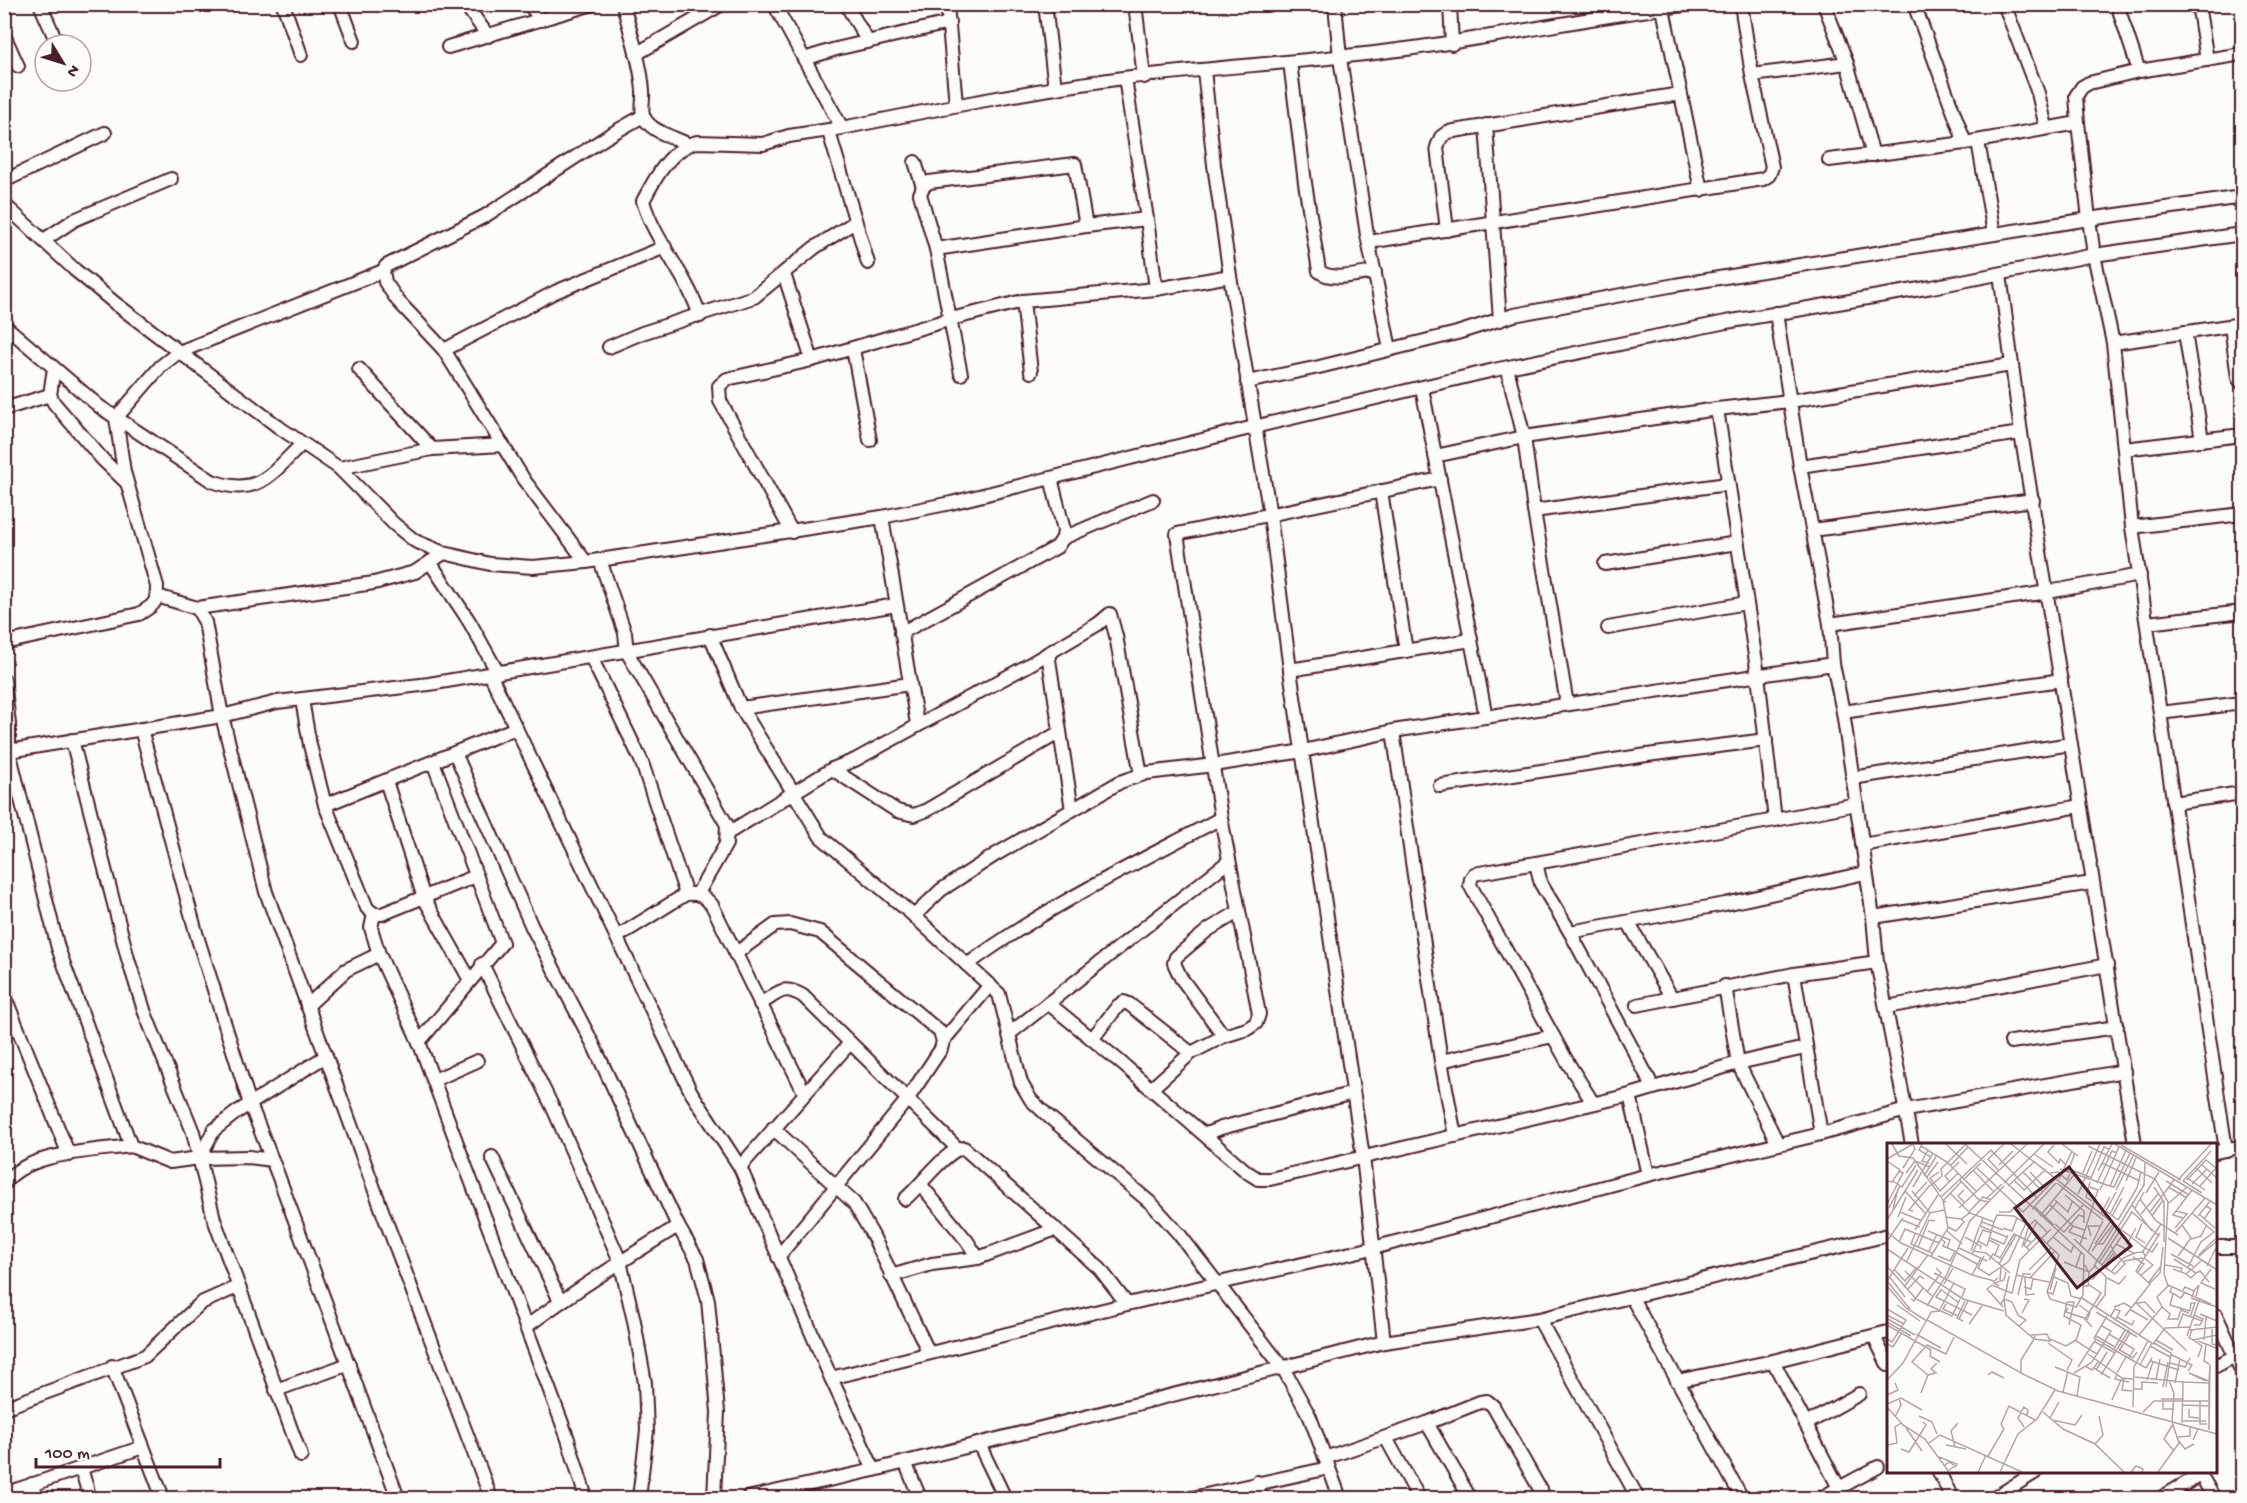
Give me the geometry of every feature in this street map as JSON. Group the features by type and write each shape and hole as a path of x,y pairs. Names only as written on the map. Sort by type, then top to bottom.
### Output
{"street":[{"path":"40,4 53,33"},
{"path":"284,4 301,55"},
{"path":"340,4 354,41"},
{"path":"465,4 488,36"},
{"path":"530,4 541,20"},
{"path":"623,4 643,91 644,116 650,125 688,144"},
{"path":"636,54 722,4"},
{"path":"774,4 804,59 835,130 855,222 868,263"},
{"path":"846,4 868,42"},
{"path":"947,4 956,104"},
{"path":"1045,4 1055,88"},
{"path":"1135,4 1144,77"},
{"path":"1335,4 1340,58 1369,242 1390,349"},
{"path":"1450,4 1452,44"},
{"path":"700,316 693,295 665,247 643,201 676,152 688,144 718,141 763,144 789,136 835,130 956,104 1055,88 1125,78 1340,58 1452,44 1663,6 1694,4"},
{"path":"1369,242 1763,179 1769,175 1772,167 1752,75 1741,4"},
{"path":"1824,4 1847,63 1873,154"},
{"path":"1914,4 1965,143"},
{"path":"2004,4 2038,93 2046,127"},
{"path":"2117,4 2139,71"},
{"path":"2198,4 2207,60"},
{"path":"448,47 591,5"},
{"path":"1663,6 1701,190"},
{"path":"804,59 949,22"},
{"path":"4,35 18,66"},
{"path":"2242,54 2139,71 2089,83 2082,87 2076,96 2089,219 2094,255 2113,343 2132,527 2221,1151 2242,1146"},
{"path":"1290,62 1319,271 1330,276 1375,272"},
{"path":"1752,75 1847,63"},
{"path":"1204,70 1214,165 1230,276 1270,514 1290,670 1363,1157 1384,1342"},
{"path":"1125,78 1156,288"},
{"path":"1447,230 1437,147 1441,137 1448,132 1680,94"},
{"path":"116,418 161,366 179,352 383,271 386,266 485,216 608,136 644,116"},
{"path":"1829,160 1965,143 2078,123"},
{"path":"1486,125 1500,320"},
{"path":"4,181 105,133"},
{"path":"1978,141 1994,234"},
{"path":"915,162 922,187 920,194 936,249 961,374"},
{"path":"922,187 928,182 1075,164 1086,226"},
{"path":"44,240 74,220 171,179"},
{"path":"1247,382 1319,368 1500,320 1675,285 2242,197"},
{"path":"4,204 116,304 302,444 339,468 394,524 415,541 444,553 490,564 533,567 600,560 882,517 1508,368 1776,313 2000,274 2094,255 2242,234"},
{"path":"936,249 1147,219"},
{"path":"609,347 642,333 754,297 814,248 855,222"},
{"path":"444,350 555,292 665,247"},
{"path":"383,271 385,282 398,301 444,350 524,480 586,562"},
{"path":"784,274 812,360"},
{"path":"2000,274 2021,433 2135,1143"},
{"path":"792,532 720,401 719,386 727,379 812,360 951,319 1023,301 1156,288 1230,276"},
{"path":"1023,301 1031,372"},
{"path":"1776,313 1800,466 1830,624 1833,664 1843,712 1873,917 1877,962 1912,1143"},
{"path":"4,325 116,418 212,481 227,486 247,487 263,481 302,444"},
{"path":"2113,343 2237,325 2238,378 2242,383"},
{"path":"2185,332 2202,440"},
{"path":"852,349 870,440"},
{"path":"1435,456 1524,437 1717,409 1790,401 2011,365"},
{"path":"54,368 50,394 54,403 102,460 127,484"},
{"path":"1508,368 1524,437 1534,511 1567,704"},
{"path":"359,369 432,449"},
{"path":"1422,388 1485,717"},
{"path":"4,409 50,394"},
{"path":"1717,409 1758,675 1775,820"},
{"path":"4,643 139,614 153,606 157,596 157,585 127,484 116,418"},
{"path":"1800,466 2021,433"},
{"path":"2124,449 2242,435"},
{"path":"339,468 432,449 503,445"},
{"path":"902,633 1057,547 1063,538 1064,530 1052,478"},
{"path":"1152,1088 1191,1053 1224,1036 1247,1029 1256,1023 1259,1014 1221,818 1177,534 1440,479"},
{"path":"1534,511 1727,484"},
{"path":"1381,491 1406,651"},
{"path":"1063,538 1153,500"},
{"path":"1813,530 2033,500"},
{"path":"2132,527 2242,513"},
{"path":"882,517 917,724"},
{"path":"1605,564 1737,543"},
{"path":"157,596 197,608 374,583 415,572 444,553"},
{"path":"600,560 625,633 627,651 727,825 728,833 726,844 692,893 617,937"},
{"path":"430,562 469,621 516,728 691,1092 740,1167 831,1378 874,1470"},
{"path":"1830,624 2048,592 2140,575"},
{"path":"1608,628 1746,603"},
{"path":"7,752 222,716 277,702 494,674 896,605"},
{"path":"197,608 205,622 222,716 266,892 491,1498"},
{"path":"2147,623 2242,612"},
{"path":"728,833 832,769 855,760 1048,653 1098,624 1110,614 1141,775"},
{"path":"710,636 741,708 821,837 914,916 999,994 1021,1083 1031,1100 1153,1205 1283,1368 1310,1417 1340,1498"},
{"path":"1290,670 1471,640"},
{"path":"1048,653 1072,810"},
{"path":"591,657 641,760 692,893 712,905 804,1092"},
{"path":"914,916 941,890 995,855 1120,782 1141,775 1303,751 1393,731 1833,664"},
{"path":"4,680 9,724 7,752 58,948 131,1146"},
{"path":"1843,712 2061,680"},
{"path":"741,708 910,684"},
{"path":"302,700 310,745 326,805 367,908 374,914 382,914 476,876"},
{"path":"2160,713 2242,703"},
{"path":"326,805 516,728"},
{"path":"141,729 197,936 250,1104 398,1498"},
{"path":"1393,731 1441,1061 1455,1136"},
{"path":"832,769 897,811 914,815 927,810 1060,732"},
{"path":"72,740 128,959 145,1013 193,1132 214,1219 237,1287 301,1456"},
{"path":"1440,786 1766,740"},
{"path":"1852,778 2071,744"},
{"path":"454,753 532,927 593,1044 678,1226 697,1259 708,1300 718,1412 714,1498"},
{"path":"419,1042 482,964 502,943 433,762"},
{"path":"386,781 424,898 470,980"},
{"path":"2173,803 2242,793"},
{"path":"1593,1103 1553,1036 1470,885 1474,874 1856,804"},
{"path":"1862,845 2080,806"},
{"path":"967,965 992,946 1074,897 1221,818"},
{"path":"1009,1034 1229,861"},
{"path":"1536,863 1541,884 1570,932 1653,1087"},
{"path":"1570,932 1725,904 1865,873"},
{"path":"1873,917 2092,883"},
{"path":"1224,1036 1181,978 1174,963 1176,957 1208,930 1238,912"},
{"path":"374,914 371,928 379,954 434,1080 568,1439 586,1498"},
{"path":"1628,922 1672,998"},
{"path":"735,954 782,923 820,932 940,1032 943,1041"},
{"path":"307,1006 346,970 379,954"},
{"path":"1637,1005 1725,986 1877,962"},
{"path":"482,964 554,1110 620,1261 645,1383 647,1431 639,1498"},
{"path":"1887,1007 2107,965"},
{"path":"1794,974 1821,1134"},
{"path":"778,1257 907,1100 941,1049 943,1041 990,985"},
{"path":"1725,986 1738,1063 1778,1144"},
{"path":"4,987 7,1002 69,1155"},
{"path":"760,1004 785,990 791,990 803,996 957,1148 964,1148 972,1153 1101,1269 1127,1304"},
{"path":"1092,1039 1118,1006 1124,1002 1191,1053"},
{"path":"1048,1003 1258,1179 1270,1179 1630,1095 1738,1063 1805,1048"},
{"path":"2011,1042 2117,1027"},
{"path":"1441,1061 1553,1036"},
{"path":"740,1167 804,1092 850,1043"},
{"path":"199,1158 214,1130 250,1104 326,1056"},
{"path":"434,1080 477,1061"},
{"path":"831,1378 1127,1304 1373,1248 1648,1175 1821,1134 1906,1110 2124,1071"},
{"path":"1206,1134 1353,1093"},
{"path":"1630,1095 1648,1175"},
{"path":"773,1128 854,1203 873,1236 929,1353"},
{"path":"4,1184 15,1172 37,1160 131,1146 170,1162 199,1158 249,1157 272,1160"},
{"path":"904,1198 921,1185 957,1148"},
{"path":"492,1157 560,1301"},
{"path":"921,1185 978,1258"},
{"path":"526,1327 620,1261 678,1226"},
{"path":"891,1276 932,1264 978,1258 1056,1229"},
{"path":"747,1498 874,1470 1384,1342 1539,1319 1887,1235"},
{"path":"2217,1247 2242,1246"},
{"path":"4,1408 112,1366 145,1356 201,1303 237,1287"},
{"path":"1632,1298 1742,1498"},
{"path":"2217,1317 2238,1354 2242,1372"},
{"path":"1539,1319 1638,1498"},
{"path":"1677,1381 1773,1361 1887,1332"},
{"path":"1874,1336 1887,1363"},
{"path":"2217,1365 2238,1354"},
{"path":"1773,1361 1839,1488"},
{"path":"276,1390 349,1364"},
{"path":"112,1366 163,1498"},
{"path":"1806,1424 1859,1394"},
{"path":"1193,1498 1327,1463 1471,1405 1487,1401 1493,1406 1545,1498"},
{"path":"1427,1423 1470,1498"},
{"path":"1386,1438 1419,1498"},
{"path":"979,1444 1005,1498"},
{"path":"4,1494 143,1447"},
{"path":"905,1462 920,1498"},
{"path":"1821,1498 1878,1467"},
{"path":"81,1468 90,1498"},
{"path":"1940,1473 1952,1498"},
{"path":"1994,1498 2030,1473"},
{"path":"2161,1498 2199,1473 2214,1498"},
{"path":"1257,1482 1260,1498"},
{"path":"32,1484 36,1498"}]}
